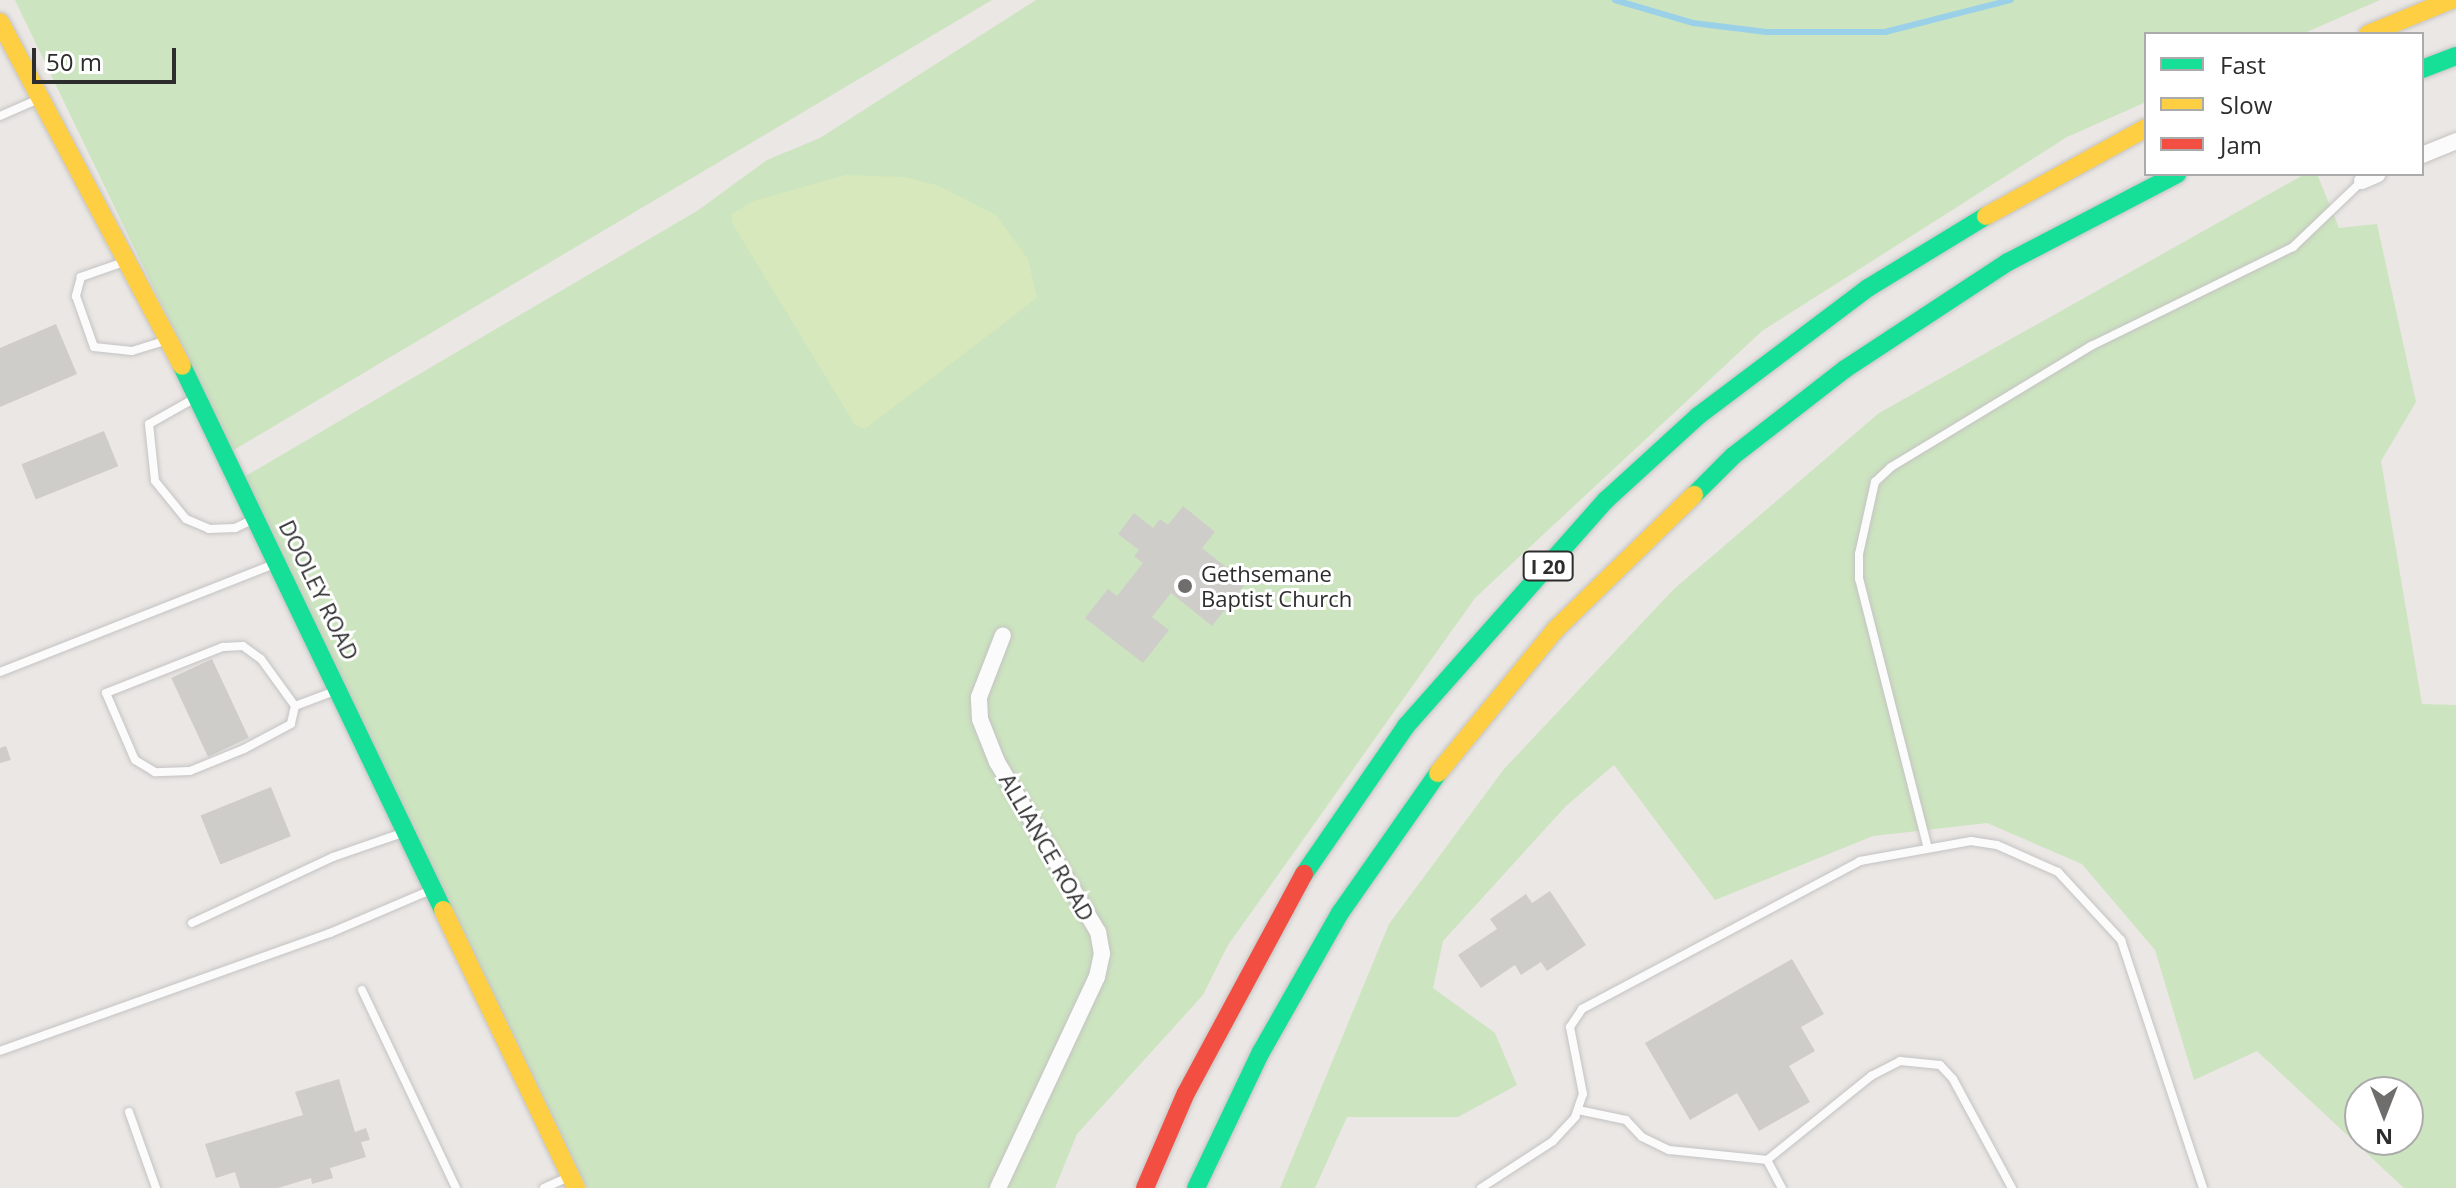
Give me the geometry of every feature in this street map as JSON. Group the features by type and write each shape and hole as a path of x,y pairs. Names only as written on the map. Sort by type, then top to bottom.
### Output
{"main road":[{"path":"2373,32 2451,0"},
{"name":"DOOLEY ROAD","path":"0,22 198,396 573,1182"},
{"path":"2424,68 2456,56"},
{"name":"I 20","path":"1145,1188 1193,1079 1304,875 1406,726 1606,500 1698,416 1868,288 1927,248 2144,129"},
{"name":"I 20","path":"1196,1188 1261,1052 1340,913 1431,782 1555,630 1733,456 1845,369 2008,262 2173,176"}],"street":[{"path":"2424,154 2456,141"},
{"path":"2362,181 2373,176"},
{"name":"ALLIANCE ROAD","path":"998,1188 1097,977 1102,954 1098,932 997,762 980,719 979,697 1003,635"}],"lane":[{"path":"0,116 40,99"},
{"path":"1927,845 1859,579 1859,554 1875,482 1891,467 2091,346 2293,247 2362,181"},
{"path":"125,262 81,277 76,296 94,347 132,351 167,340"},
{"path":"198,396 149,424 155,481 186,519 209,529 235,528 257,518"},
{"path":"0,672 279,562"},
{"path":"243,646 261,659 295,706 291,724 244,749 190,771 155,772 135,760 106,693 223,647 243,646"},
{"path":"295,706 339,689"},
{"path":"192,923 333,857 406,832"},
{"path":"1481,1188 1553,1141 1578,1110 1583,1094 1570,1027 1582,1009 1860,861 1927,845 1971,841 2009,849 2058,872 2104,918 2134,967 2203,1188"},
{"path":"0,1051 330,933 434,888"},
{"path":"362,990 456,1188"},
{"path":"1578,1110 1626,1120 1642,1137 1669,1150 1767,1160 1871,1076 1900,1061 1940,1065 1953,1079 2012,1188"},
{"path":"129,1112 156,1188"},
{"path":"1767,1160 1782,1188"},
{"path":"544,1188 573,1182"}],"green space":[{"path":"15,0 992,0 232,451"},
{"path":"1036,0 2380,0 2307,32 2144,32 2144,103 2067,137 1762,331 1475,598 1228,945 1203,995 1077,1134 1055,1188 587,1188 244,477 697,211 767,160 820,138"},
{"path":"846,175 904,177 937,185 996,215 1028,259 1037,298 865,429 855,425 732,223 732,214 753,201"},
{"path":"2301,176 2318,176 2339,228 2377,224 2416,402 2381,461 2422,704 2456,705 2456,1188 2404,1188 2370,1156 2424,1156 2424,1076 2344,1076 2344,1132 2257,1051 2194,1080 2155,950 2082,864 1987,823 1873,836 1715,900 1614,765 1566,806 1443,941 1433,988 1495,1033 1517,1085 1458,1117 1347,1117 1315,1188 1280,1188 1389,924 1504,769 1674,589 1879,413"}],"building":[{"path":"56,324 77,374 0,407 0,348"},
{"path":"104,431 118,466 36,500 21,464"},
{"name":"Gethsemane Baptist Church","path":"1183,506 1215,532 1202,548 1246,583 1212,626 1171,593 1152,617 1169,630 1143,663 1085,618 1108,589 1117,596 1143,563 1134,556 1139,550 1118,534 1134,513 1153,528 1160,519 1168,525"},
{"path":"212,659 249,738 208,757 171,678"},
{"path":"6,746 11,760 0,763 0,748"},
{"path":"271,787 291,836 220,865 201,815"},
{"path":"1550,891 1586,945 1547,971 1541,962 1521,975 1515,965 1481,988 1458,955 1497,929 1490,919 1526,894 1532,903"},
{"path":"1792,959 1824,1014 1801,1027 1815,1051 1789,1066 1810,1102 1759,1131 1737,1093 1690,1120 1645,1043"},
{"path":"339,1079 355,1132 366,1128 370,1140 361,1142 366,1157 330,1168 333,1178 312,1184 311,1178 278,1188 240,1188 235,1172 216,1178 205,1144 303,1115 295,1092"}],"waterway":[{"path":"1615,0 1693,23 1766,32 1885,32 2011,0"}],"traffic: fast":[{"path":"2424,68 2456,56"},
{"path":"1694,495 1733,456 1845,369 2008,262 2173,176"},
{"path":"1304,874 1406,726 1606,500 1698,416 1868,288 1986,216"},
{"path":"182,366 443,910"},
{"path":"1196,1188 1261,1052 1340,913 1438,773"}],"traffic: slow":[{"path":"2373,32 2451,0"},
{"path":"0,22 182,366"},
{"path":"1986,216 2144,129"},
{"path":"1438,773 1555,630 1694,495"},
{"path":"443,910 576,1188"}],"traffic: jam":[{"path":"1145,1188 1186,1093 1304,874"}],"place":[{"name":"Gethsemane Baptist Church","path":"1185,586"}]}
